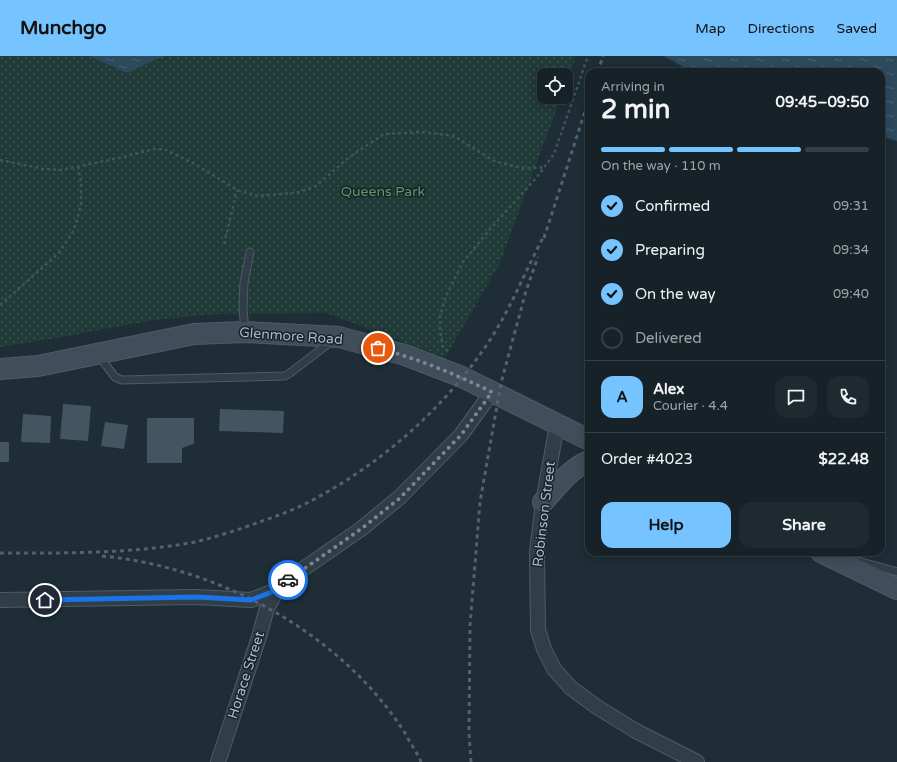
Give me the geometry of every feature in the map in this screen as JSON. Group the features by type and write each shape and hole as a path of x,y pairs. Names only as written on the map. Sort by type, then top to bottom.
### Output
{"street":[{"name":"Glenmore Road","path":"0,369 38,366 194,334 244,332 339,336 404,355 462,377 585,438"},
{"path":"0,600 196,597 251,600 277,590 290,578 361,529 400,498 461,435 492,392"},
{"name":"Robinson Street","path":"557,425 543,502 537,552 538,630 544,648 554,669 571,688 597,707 636,731 697,762"},
{"path":"543,502 566,476 585,463"},
{"path":"829,556 897,590"},
{"name":"Horace Street","path":"218,762 267,608 277,590"}],"lane":[{"path":"244,332 242,308 244,283 250,252"},
{"path":"98,354 115,377 122,380 285,376 290,374 339,336"},
{"path":"841,556 897,572"}],"path":[{"path":"448,352 443,348 440,330 440,317 446,298 464,262 491,228 533,182 554,154 588,56"},
{"path":"0,160 44,169 61,170 154,149 164,149 195,164 238,190 256,196 299,192 316,186 348,158 384,134 422,132 454,136 494,161 520,168 544,167"},
{"path":"0,305 59,253 74,230 81,204 81,182 78,166"},
{"path":"224,244 238,190"}],"green space":[{"name":"Queens Park","path":"0,56 88,56 127,73 164,56 576,56 572,68 537,68 537,104 558,104 500,263 445,358 326,313 215,314 154,320 0,347"}],"water":[{"path":"89,56 164,56 127,73"},
{"path":"664,56 897,56 897,141 885,137 885,68 685,68"}],"building":[{"path":"63,404 91,406 88,441 60,439"},
{"path":"220,409 284,411 283,433 219,431"},
{"path":"23,414 51,416 50,443 21,442"},
{"path":"147,418 194,418 194,444 182,448 182,463 147,463"},
{"path":"105,422 128,425 124,449 101,446"},
{"path":"0,442 9,442 9,462 0,462"}],"railway":[{"path":"599,68 603,56"},
{"path":"544,238 585,111"},
{"path":"0,553 122,551 195,542 234,531 287,512 332,489 382,455 405,436 428,416 468,371 503,319 545,234"},
{"path":"471,762 469,733 470,626 480,502 501,383 526,291 538,257"},
{"path":"102,556 146,563 190,574 232,590 273,611 312,636 347,665 378,697 405,733 421,762"}],"way so far":[{"path":"288,580 361,529 400,498 461,435 492,392 462,377 404,355 378,348"}],"route":[{"path":"45,600 196,597 251,600 277,590 288,580"}]}
